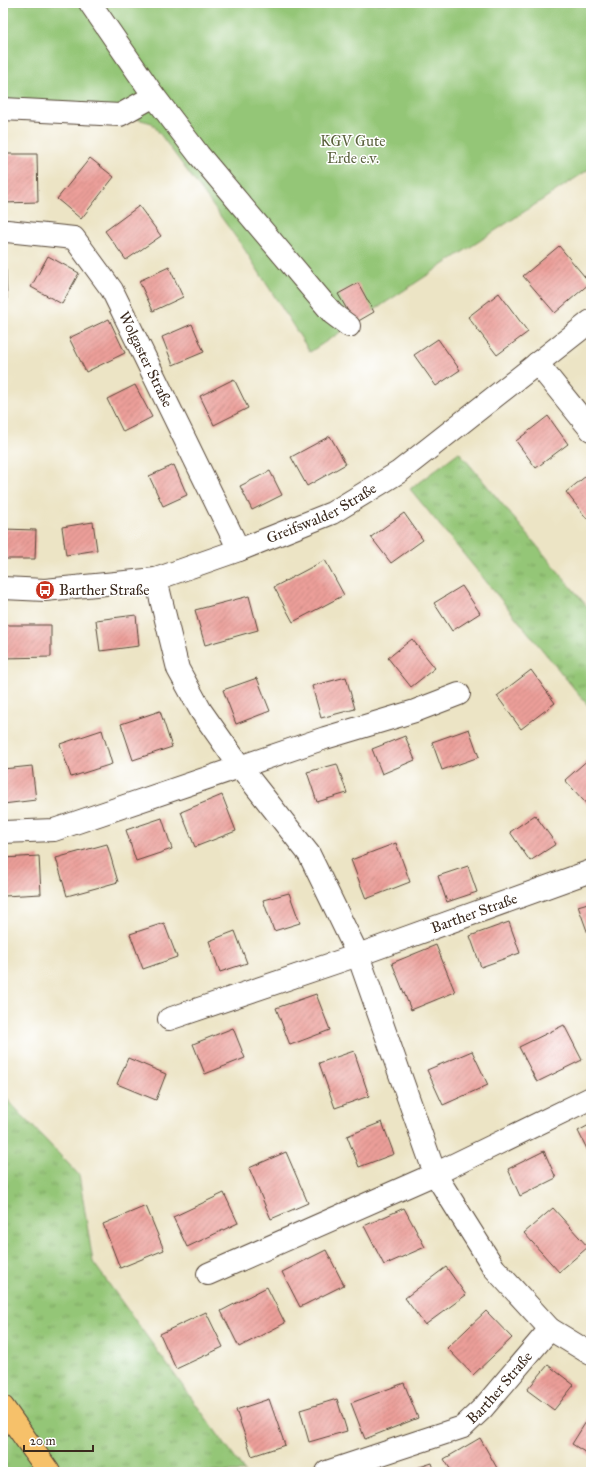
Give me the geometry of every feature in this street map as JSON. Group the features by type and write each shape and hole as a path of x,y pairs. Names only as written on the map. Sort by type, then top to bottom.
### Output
{"highway":[{"path":"3,1407 49,1472"}],"street":[{"path":"90,3 154,96 200,155 333,314 349,326"},
{"path":"3,109 120,115 154,96"},
{"name":"Wolgaster Straße","path":"3,232 7,231 74,238 112,290 239,550"},
{"name":"Greifswalder Straße","path":"3,588 45,590 156,579 239,550 332,513 399,472 591,321"},
{"path":"537,363 591,430"},
{"path":"156,579 178,669 201,711 241,768 309,854 358,955 435,1174 494,1268 550,1329 591,1354"},
{"path":"3,832 54,830 459,694"},
{"name":"Barther Straße","path":"169,1019 358,955 591,871"},
{"path":"208,1274 435,1174 591,1098"},
{"name":"Barther Straße","path":"327,1472 464,1427 483,1408 550,1329"}],"green space":[{"name":"KGV Gute Erde e.v.","path":"3,3 591,3 591,168 310,352 243,247 152,123 101,109 3,99"},
{"path":"459,452 591,611 591,709 410,489"},
{"path":"3,1095 79,1175 93,1262 245,1472 3,1472"}],"building":[{"path":"3,154 37,154 38,202 3,203"},
{"path":"90,158 114,177 81,219 57,199"},
{"path":"139,206 161,236 126,260 105,231"},
{"path":"559,246 590,283 555,313 523,276"},
{"path":"48,256 79,273 62,304 31,287"},
{"path":"169,267 183,297 153,311 139,281"},
{"path":"3,270 6,270 7,301 3,301"},
{"path":"358,283 374,312 355,323 338,294"},
{"path":"499,293 528,332 497,355 468,317"},
{"path":"109,319 125,353 86,372 69,338"},
{"path":"192,324 204,352 173,365 162,337"},
{"path":"438,339 460,370 436,386 414,355"},
{"path":"234,379 248,408 214,425 200,396"},
{"path":"135,385 152,417 123,432 107,399"},
{"path":"548,416 568,444 536,468 516,441"},
{"path":"330,436 346,464 307,486 291,457"},
{"path":"174,465 187,495 163,506 149,476"},
{"path":"270,471 282,495 252,510 240,486"},
{"path":"591,472 591,516 587,519 566,492"},
{"path":"404,513 423,540 391,563 371,537"},
{"path":"93,522 97,550 66,555 62,527"},
{"path":"3,529 36,530 35,559 3,559"},
{"path":"325,560 344,595 293,622 274,587"},
{"path":"462,586 480,613 452,631 434,603"},
{"path":"249,596 258,630 205,645 195,610"},
{"path":"136,615 139,646 100,651 96,620"},
{"path":"3,625 51,625 51,657 3,658"},
{"path":"412,639 435,668 411,687 388,658"},
{"path":"531,670 555,703 521,729 497,696"},
{"path":"346,677 355,709 321,718 312,686"},
{"path":"257,678 270,711 236,724 223,690"},
{"path":"160,711 172,747 133,760 121,724"},
{"path":"469,729 479,757 442,770 432,742"},
{"path":"102,730 112,764 71,777 60,744"},
{"path":"405,736 415,760 382,774 372,749"},
{"path":"591,757 591,809 565,780"},
{"path":"337,764 347,793 317,802 307,772"},
{"path":"32,766 36,800 3,804 3,769"},
{"path":"222,795 236,831 195,847 181,812"},
{"path":"535,815 556,844 530,861 510,832"},
{"path":"162,818 172,849 136,861 126,830"},
{"path":"396,843 410,882 366,899 351,860"},
{"path":"107,844 118,882 67,896 56,858"},
{"path":"39,856 41,894 4,896 3,858"},
{"path":"468,866 477,892 447,902 438,876"},
{"path":"289,893 300,923 274,931 263,900"},
{"path":"591,902 591,942 578,906"},
{"path":"509,922 520,953 481,967 470,936"},
{"path":"164,923 177,957 143,969 130,934"},
{"path":"235,931 247,963 220,972 209,941"},
{"path":"436,945 455,992 411,1010 392,963"},
{"path":"316,994 330,1030 290,1045 276,1008"},
{"path":"564,1025 582,1060 537,1082 519,1047"},
{"path":"233,1028 245,1058 205,1074 193,1044"},
{"path":"354,1051 369,1096 335,1108 319,1063"},
{"path":"472,1051 488,1085 443,1105 427,1070"},
{"path":"128,1058 166,1074 156,1100 117,1084"},
{"path":"382,1122 394,1154 359,1167 347,1136"},
{"path":"591,1124 591,1157 578,1131"},
{"path":"544,1151 556,1178 520,1196 508,1169"},
{"path":"286,1152 308,1203 271,1219 249,1168"},
{"path":"224,1193 238,1223 187,1247 173,1217"},
{"path":"146,1206 164,1250 120,1268 103,1224"},
{"path":"404,1208 425,1247 384,1265 364,1226"},
{"path":"553,1208 588,1247 559,1272 524,1233"},
{"path":"326,1250 344,1285 300,1307 282,1272"},
{"path":"446,1267 466,1295 425,1325 405,1298"},
{"path":"267,1287 285,1323 239,1347 221,1311"},
{"path":"486,1311 512,1338 473,1375 447,1348"},
{"path":"206,1312 223,1347 176,1369 160,1334"},
{"path":"548,1365 574,1385 554,1410 527,1390"},
{"path":"404,1383 418,1418 365,1439 351,1403"},
{"path":"269,1399 285,1445 252,1456 236,1410"},
{"path":"337,1399 347,1431 309,1442 300,1410"},
{"path":"591,1414 591,1456 572,1444"},
{"path":"480,1438 497,1468 490,1472 452,1472 444,1459"},
{"path":"432,1463 435,1472 404,1472"}],"place":[{"name":"Barther Straße","path":"45,590"}]}
